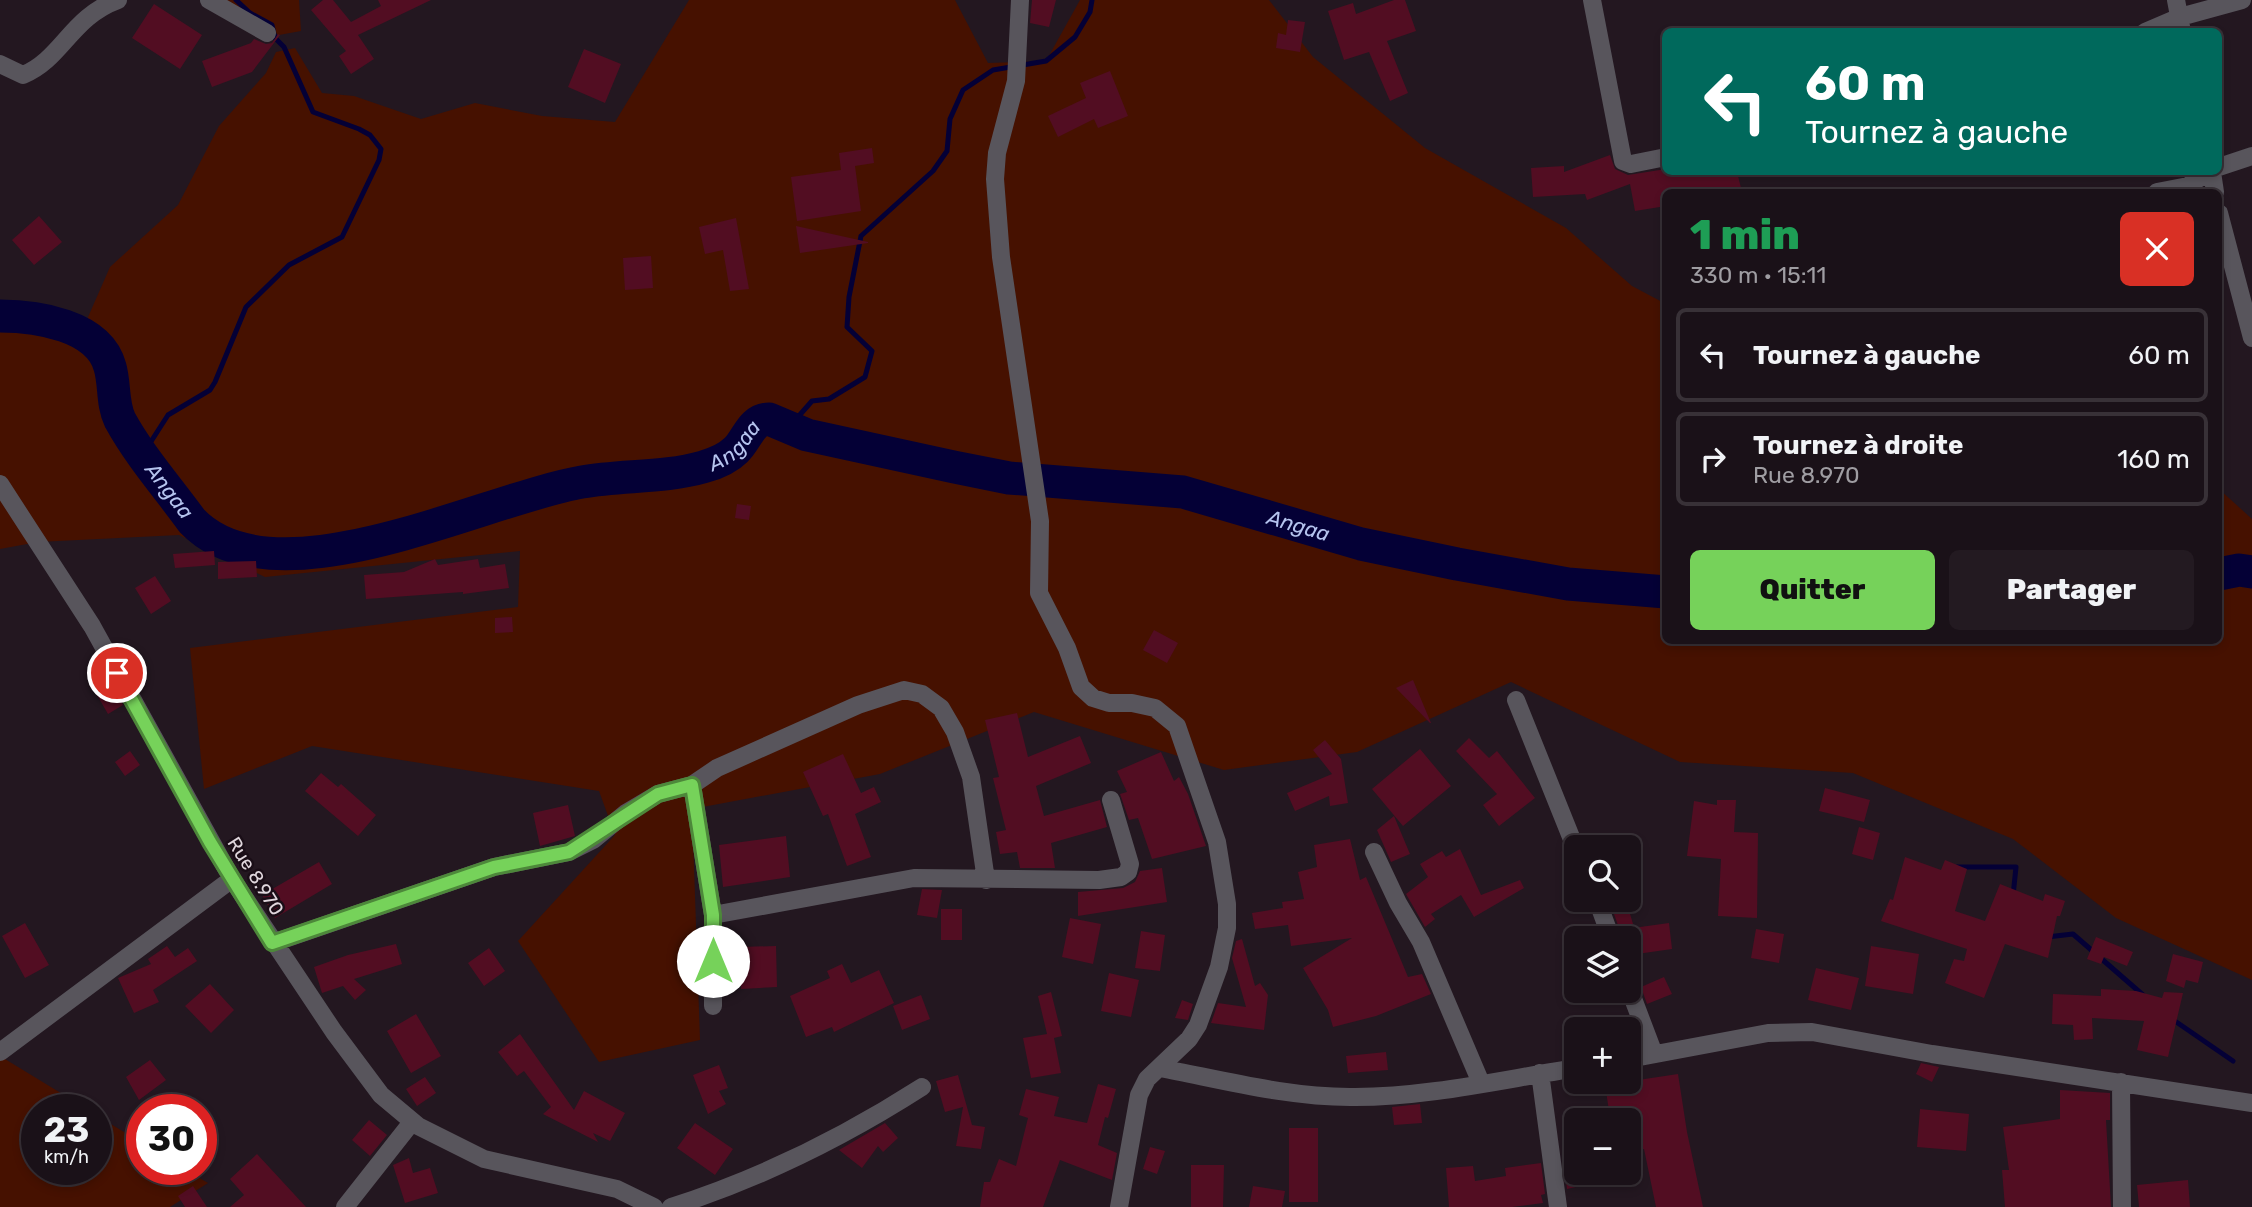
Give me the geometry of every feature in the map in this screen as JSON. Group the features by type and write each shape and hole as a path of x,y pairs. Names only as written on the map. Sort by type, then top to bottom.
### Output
{"street":[{"path":"0,64 23,75 39,68 94,9 118,0"},
{"path":"209,0 267,33"},
{"path":"1020,0 1016,81 997,153 995,179 1000,257 1040,521 1039,593 1067,648 1081,687 1093,698 1109,703 1132,703 1156,708 1177,726 1189,754 1217,842 1224,884 1227,928 1220,967 1189,1039 1147,1079 1139,1095 1119,1207"},
{"path":"1592,0 1623,160 1631,164 1662,158"},
{"path":"2154,28 2179,16 2242,0"},
{"path":"2222,166 2252,156"},
{"path":"2172,189 2188,186 2205,175"},
{"path":"2222,224 2252,338"},
{"path":"2222,288 2237,282"},
{"name":"Rue 8.970","path":"0,484 92,626 232,879 272,943 381,1095 412,1122 447,1143 484,1159 617,1189 654,1207"},
{"path":"272,943 494,867 569,852 658,794 692,785 717,768 858,705 904,690 922,694 941,708 954,732 971,777 986,880"},
{"path":"1516,700 1570,835"},
{"path":"692,785 713,915 713,1006"},
{"path":"713,915 914,878 1099,880 1121,877 1128,872 1130,864 1111,800"},
{"path":"1374,852 1398,903 1421,942 1481,1083"},
{"path":"0,1052 232,879"},
{"path":"1635,1003 1654,1055"},
{"path":"1641,1057 1768,1033 1812,1032 1932,1054 2252,1103"},
{"path":"1160,1069 1324,1096 1376,1097 1564,1070"},
{"path":"1540,1073 1558,1207"},
{"path":"2121,1082 2122,1207"},
{"path":"671,1207 755,1176 861,1127 922,1087"},
{"path":"345,1207 412,1122"}],"shaded area":[{"path":"218,0 299,0 301,31 279,35 238,15"},
{"path":"689,0 955,0 988,63 1046,61 1080,0 1269,0 1313,57 1425,148 1566,228 1632,286 1662,302 1662,644 2222,644 2222,492 2252,519 2252,980 2116,918 2013,839 1853,773 1680,762 1511,682 1357,752 1224,770 1034,712 880,774 692,809 700,1040 599,1062 518,941 615,835 599,791 312,746 204,789 190,648 518,607 520,551 265,577 179,535 38,542 0,549 0,316 32,318 81,333 110,267 178,205 219,126 266,73 276,52 295,48 322,93 354,96 421,119 475,103 542,116 615,122"},
{"path":"0,1056 62,1094 21,1094 21,1185 112,1185 112,1125 126,1133 126,1185 205,1185 170,1207 0,1207"}],"building":[{"path":"323,0 333,0 351,22 381,6 378,0 431,0 358,35 374,59 351,74 339,56 346,51 311,10"},
{"path":"1032,0 1056,0 1049,27 1030,23"},
{"path":"1394,0 1405,0 1416,31 1387,41 1408,93 1390,101 1369,52 1344,60 1328,11 1353,3 1356,14"},
{"path":"154,4 202,35 180,69 132,38"},
{"path":"1288,20 1305,22 1300,52 1276,48 1278,33 1286,35"},
{"path":"278,34 280,35 252,72 212,87 202,61 251,43 254,39 266,44 272,43"},
{"path":"584,49 621,64 605,103 568,87"},
{"path":"1110,71 1128,116 1098,128 1094,119 1058,137 1048,116 1086,98 1080,83"},
{"path":"872,148 874,163 855,166 861,211 797,221 791,177 841,170 839,153"},
{"path":"1610,155 1615,169 1628,175 1662,170 1662,175 1738,175 1741,189 1662,189 1662,207 1635,211 1630,184 1587,200 1585,194 1533,197 1531,168 1564,166 1564,172"},
{"path":"39,216 62,242 34,265 12,240"},
{"path":"736,218 749,289 730,291 723,250 705,254 699,227"},
{"path":"796,226 868,242 868,243 800,253"},
{"path":"651,256 653,288 625,290 623,258"},
{"path":"737,504 751,506 749,520 735,518"},
{"path":"214,551 215,565 175,568 173,554"},
{"path":"435,559 438,565 478,559 480,568 505,564 509,588 463,594 366,599 364,575 404,572"},
{"path":"256,561 257,577 218,579 218,562"},
{"path":"155,576 171,601 151,614 135,588"},
{"path":"512,617 513,632 495,633 495,618"},
{"path":"1154,630 1178,643 1167,663 1143,650"},
{"path":"105,673 123,705 108,714 90,683"},
{"path":"1413,680 1431,723 1396,688"},
{"path":"1017,713 1028,757 1080,736 1091,763 1036,786 1044,816 1100,800 1107,827 1051,843 1055,868 1020,868 1017,852 1000,854 996,832 1006,830 993,778 999,777 985,720"},
{"path":"1469,738 1489,758 1497,751 1535,798 1499,826 1483,805 1497,794 1456,751"},
{"path":"1325,740 1341,759 1348,803 1330,806 1329,796 1295,811 1287,793 1332,774 1313,750"},
{"path":"1420,749 1451,786 1403,826 1372,789"},
{"path":"130,751 140,765 125,776 115,762"},
{"path":"1161,752 1174,781 1179,777 1188,794 1206,846 1152,859 1138,818 1129,820 1120,794 1127,792 1117,771"},
{"path":"843,754 861,793 874,787 881,802 855,814 871,857 847,866 828,814 823,816 803,772"},
{"path":"321,773 338,787 341,784 376,815 358,836 305,791"},
{"path":"1825,788 1870,800 1864,822 1819,811"},
{"path":"1717,800 1736,800 1734,832 1758,833 1757,918 1718,916 1721,859 1687,856 1694,801 1717,805"},
{"path":"568,805 575,836 540,846 533,813"},
{"path":"1394,816 1410,854 1391,862 1377,830"},
{"path":"1859,827 1880,833 1873,860 1852,854"},
{"path":"786,836 790,877 723,887 719,845"},
{"path":"1350,839 1360,880 1366,877 1408,977 1422,974 1431,994 1376,1016 1333,1027 1328,1010 1303,968 1352,938 1291,946 1288,925 1255,929 1252,913 1283,908 1282,902 1304,899 1298,872 1317,867 1314,845"},
{"path":"1460,849 1481,895 1520,880 1524,888 1474,917 1461,895 1431,914 1435,919 1425,927 1406,894 1428,877 1420,864 1442,851 1446,857"},
{"path":"1905,857 1941,870 1945,860 1967,869 1955,911 1985,921 2000,884 2043,901 2045,894 2065,901 2060,916 2057,916 2048,958 2005,944 1984,998 1945,983 1954,959 1964,961 1967,949 1881,921 1890,899 1893,900"},
{"path":"319,862 332,884 275,918 262,895"},
{"path":"1162,868 1167,902 1078,916 1078,892 1123,888 1135,882 1140,871"},
{"path":"922,889 942,890 937,918 917,915"},
{"path":"941,909 962,909 962,940 941,940"},
{"path":"1613,912 1630,912 1633,924 1618,926"},
{"path":"1070,918 1101,924 1093,964 1062,957"},
{"path":"25,923 49,965 25,978 2,936"},
{"path":"1669,923 1672,949 1641,953 1641,927"},
{"path":"1756,929 1784,934 1779,963 1751,958"},
{"path":"1141,931 1165,935 1160,971 1135,968"},
{"path":"2096,937 2133,952 2127,966 2104,957 2101,964 2087,959"},
{"path":"1242,939 1255,986 1260,983 1268,995 1264,1030 1211,1023 1218,1003 1246,1007 1232,958 1236,941"},
{"path":"396,944 402,964 354,979 366,990 355,1000 343,986 322,993 314,967 348,955"},
{"path":"167,946 175,957 188,948 197,961 153,990 159,1002 134,1013 118,978 151,964 148,959"},
{"path":"776,946 777,987 741,989 739,947"},
{"path":"1871,946 1919,954 1913,994 1865,986"},
{"path":"489,948 505,971 484,986 468,963"},
{"path":"2173,954 2203,962 2198,983 2186,980 2184,988 2166,981"},
{"path":"842,964 851,983 879,970 894,1003 834,1032 832,1027 806,1037 790,996 830,978 827,971"},
{"path":"1816,968 1859,978 1851,1010 1808,1000"},
{"path":"1109,973 1139,980 1131,1017 1101,1011"},
{"path":"1664,977 1672,994 1647,1004 1641,987"},
{"path":"210,984 234,1010 211,1033 185,1006"},
{"path":"2101,989 2136,991 2162,998 2164,992 2183,993 2168,1057 2137,1050 2144,1021 2092,1018 2093,1039 2074,1040 2073,1025 2052,1024 2053,994 2101,996"},
{"path":"1051,992 1062,1036 1054,1038 1061,1073 1031,1078 1023,1038 1047,1034 1038,996"},
{"path":"921,995 930,1019 902,1030 893,1006"},
{"path":"1182,1000 1193,1004 1188,1020 1175,1018"},
{"path":"416,1014 441,1056 411,1073 387,1031"},
{"path":"520,1034 574,1110 584,1091 625,1113 610,1141 593,1133 598,1142 543,1114 551,1107 524,1071 517,1076 498,1052"},
{"path":"1386,1052 1388,1070 1348,1073 1346,1056"},
{"path":"150,1060 166,1080 147,1094 136,1094 126,1077"},
{"path":"1921,1063 1939,1067 1932,1082 1916,1074"},
{"path":"719,1065 728,1088 719,1091 726,1104 708,1114 693,1075"},
{"path":"1678,1074 1703,1207 1656,1207 1644,1149 1641,1150 1641,1108 1609,1108 1606,1094 1641,1094 1641,1080"},
{"path":"958,1075 972,1125 985,1127 981,1149 956,1146 963,1107 945,1112 936,1081"},
{"path":"425,1077 436,1093 417,1106 406,1089"},
{"path":"1098,1084 1116,1089 1098,1145 1117,1153 1112,1180 1060,1160 1043,1207 980,1207 984,1182 990,1182 999,1159 1016,1166 1028,1118 1019,1115 1026,1089 1059,1097 1054,1116 1087,1123"},
{"path":"2060,1090 2110,1093 2110,1120 2106,1120 2111,1207 2005,1207 2002,1170 2009,1170 2003,1127 2060,1119"},
{"path":"1420,1104 1422,1123 1394,1125 1392,1107"},
{"path":"1920,1109 1969,1114 1966,1151 1917,1147"},
{"path":"369,1120 387,1135 370,1156 352,1140"},
{"path":"695,1123 733,1149 715,1175 677,1148"},
{"path":"885,1123 898,1138 883,1152 878,1146 862,1168 839,1150"},
{"path":"1289,1128 1318,1128 1318,1202 1289,1202"},
{"path":"1150,1147 1165,1151 1157,1174 1143,1169"},
{"path":"257,1154 306,1207 230,1207 244,1195 230,1179"},
{"path":"409,1158 413,1173 430,1168 438,1193 405,1203 393,1165"},
{"path":"1541,1163 1545,1194 1541,1195 1543,1203 1512,1207 1449,1207 1446,1168 1473,1166 1475,1181 1506,1176 1505,1168"},
{"path":"1191,1165 1224,1165 1223,1207 1191,1207"},
{"path":"2188,1180 2190,1207 2139,1207 2137,1185"},
{"path":"1566,1185 1585,1185 1567,1189"},
{"path":"193,1186 207,1207 185,1207 178,1196"},
{"path":"1253,1186 1285,1191 1282,1207 1249,1207"}],"waterway":[{"path":"143,454 168,415 210,390 246,307 289,265 342,237 379,160 381,149 370,135 313,112 284,47 275,38 272,25 250,13 236,0"},
{"path":"790,426 812,401 829,399 865,377 872,351 847,327 849,297 861,236 933,171 947,151 950,119 963,90 993,70 1046,61 1075,37 1090,12 1092,0"},
{"name":"Angaa","path":"0,316 48,321 80,332 93,341 104,353 110,367 120,420 145,459 192,521 228,545 274,554 325,551 381,540 582,482 674,473 703,467 733,453 758,422 769,419 807,435 1009,478 1183,492 1361,544 1457,564 1568,584 1662,592"},
{"name":"Angaa","path":"2222,573 2239,570 2252,572"},
{"path":"1957,867 2016,867 2013,896"},
{"path":"2047,937 2073,934 2143,995"},
{"path":"2172,1019 2233,1061"}],"route":[{"path":"117,673 210,842 272,943 494,867 569,852 593,840 626,813 658,794 692,785 713,915 713,961"}]}
